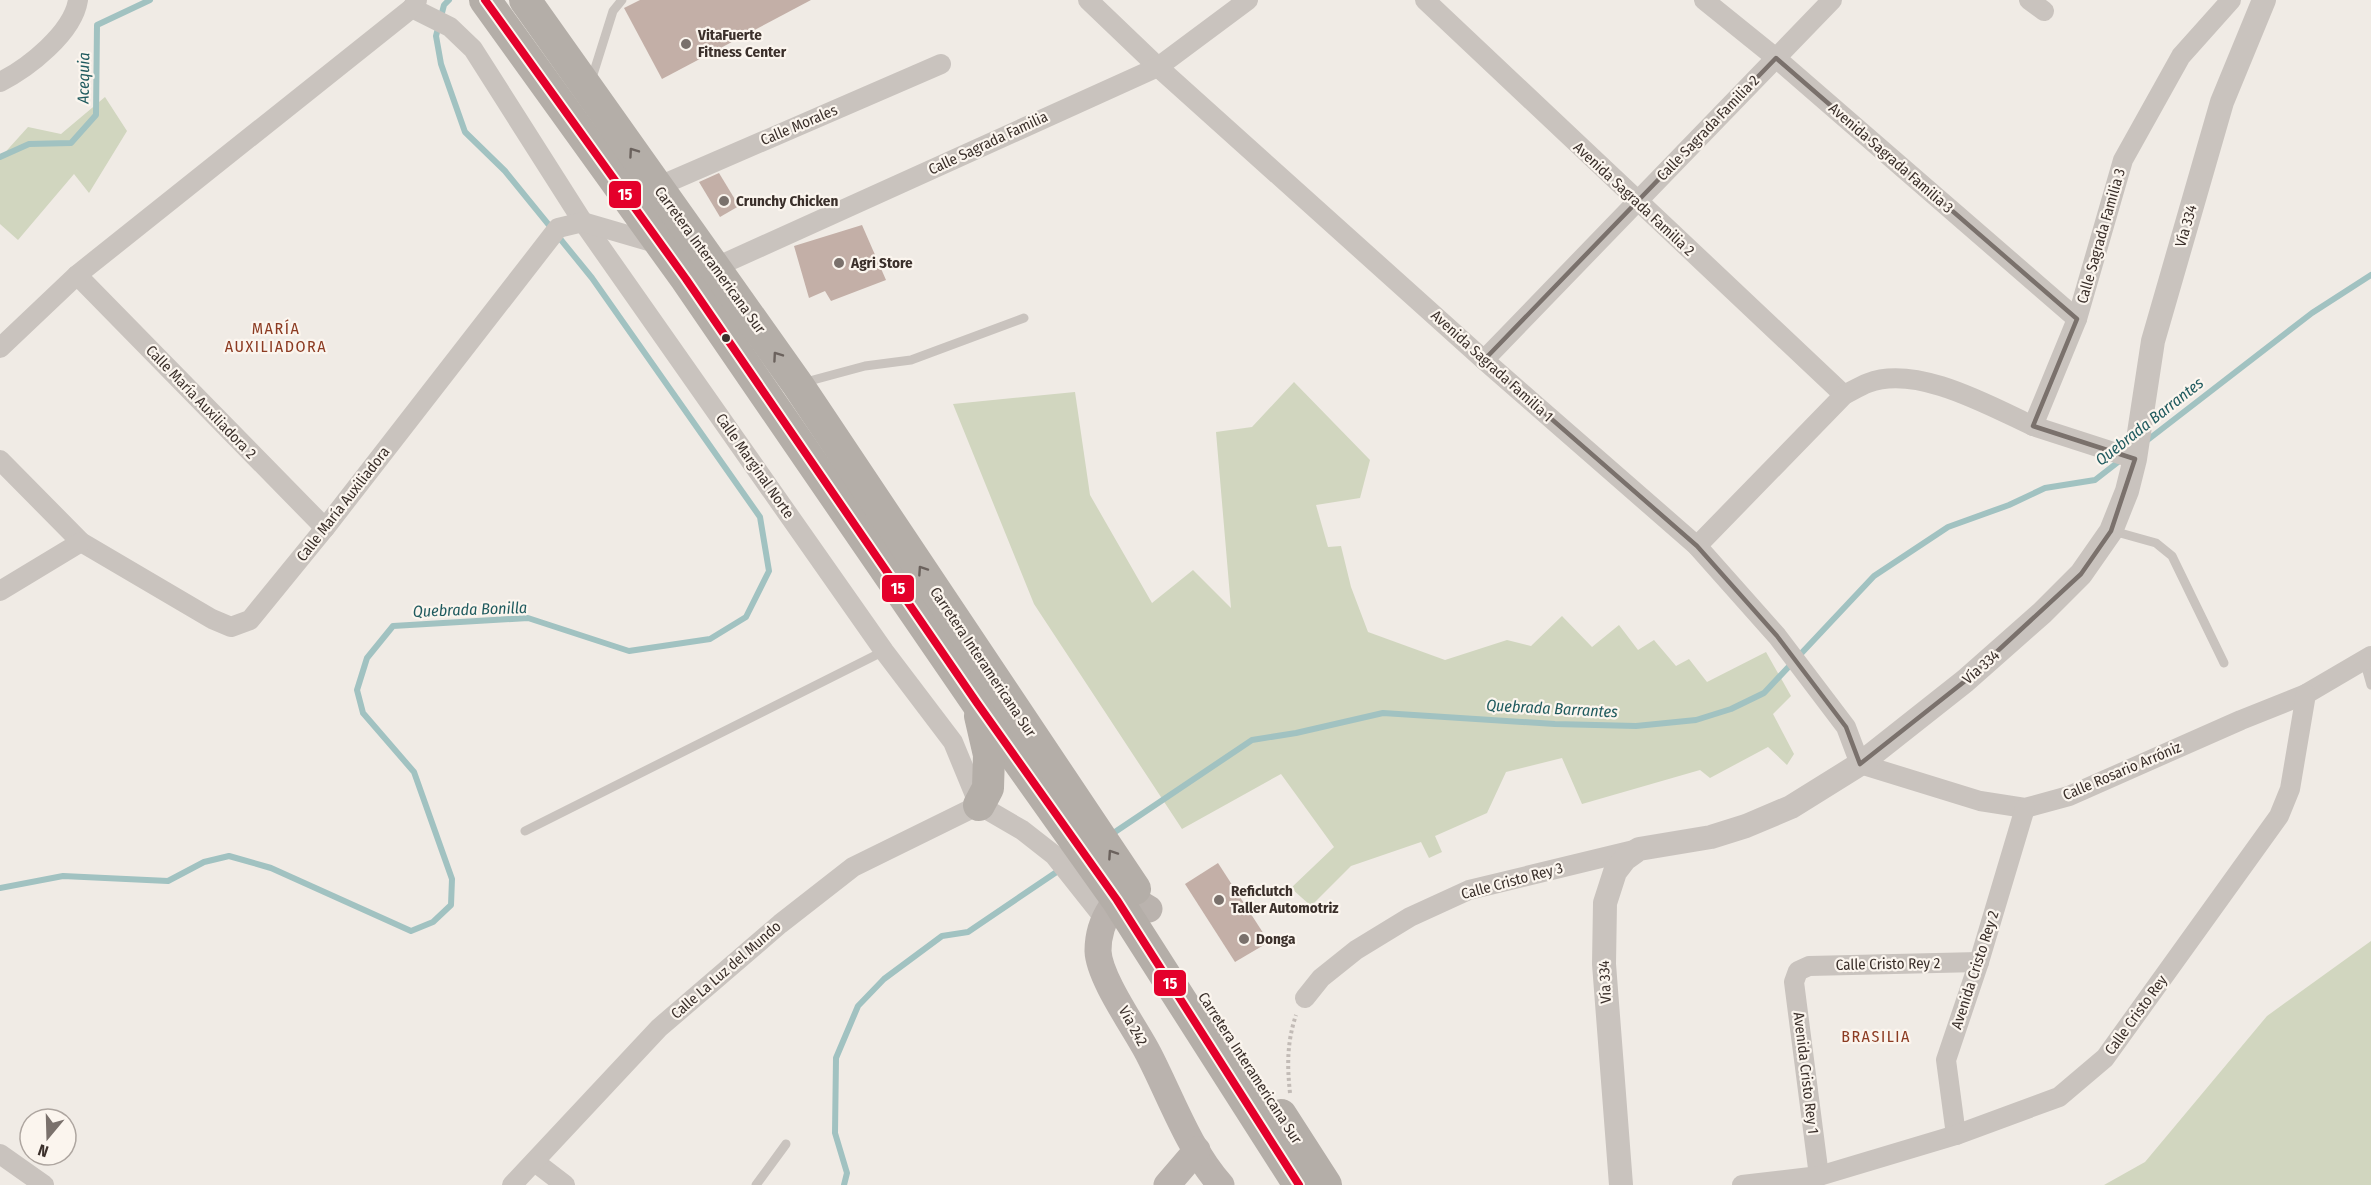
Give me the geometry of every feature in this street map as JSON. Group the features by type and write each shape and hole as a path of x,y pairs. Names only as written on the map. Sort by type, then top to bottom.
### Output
{"highway":[{"name":"Carretera Interamericana Sur","path":"525,0 798,385 1149,909 1326,1185"},
{"name":"Carretera Interamericana Sur","path":"491,8 686,279 977,703 1110,909 1299,1185"},
{"path":"977,703 989,755 988,788 979,805"}],"main road":[{"path":"1110,909 1121,897 1149,909"},
{"name":"Vía 242","path":"1110,909 1098,951 1103,972 1197,1150 1221,1185"},
{"path":"1167,1185 1197,1150"}],"street":[{"path":"0,82 45,51 68,26 78,0"},
{"name":"Avenida Sagrada Familia 1","path":"1088,0 1158,67 1484,360 1696,546 1784,645 1846,727 1860,764"},
{"name":"Calle Sagrada Familia","path":"686,279 716,268 1158,67 1248,0"},
{"name":"Avenida Sagrada Familia 2","path":"1425,0 1844,395"},
{"name":"Avenida Sagrada Familia 3","path":"1704,0 1776,58 2077,319"},
{"name":"Calle Sagrada Familia 2","path":"1484,360 1832,0"},
{"name":"Calle Sagrada Familia 3","path":"2033,426 2077,319 2123,160 2181,56 2231,0"},
{"name":"Vía 334","path":"1620,1185 1605,988 1603,925 1607,895 1615,872 1625,859 1639,849 1712,837 1791,807 1860,764 1965,681 2042,613 2081,574 2111,531 2127,491 2135,459 2153,341 2222,102 2264,0"},
{"path":"0,348 77,275 414,4"},
{"name":"Calle Marginal Norte","path":"414,4 450,27 473,49 583,222 884,651 953,742 979,805"},
{"name":"Calle Morales","path":"657,187 941,64"},
{"name":"Calle María Auxiliadora","path":"0,460 81,542 212,619 231,627 250,620 325,528 558,228 583,222 662,245"},
{"name":"Calle María Auxiliadora 2","path":"77,275 325,528"},
{"path":"1696,546 1844,395 1869,382 1889,379 1920,380 1954,390 2033,426 2135,459"},
{"path":"0,591 81,542"},
{"name":"Calle Rosario Arróniz","path":"1860,764 1980,801 2025,808 2069,796 2241,720 2306,694 2368,658"},
{"name":"Calle Cristo Rey","path":"1742,1185 1819,1176 1956,1135 2059,1097 2105,1058 2279,816 2290,789 2306,694"},
{"path":"979,805 1022,830 1054,855 1110,909"},
{"name":"Calle La Luz del Mundo","path":"512,1185 659,1028 780,924 853,867 979,805"},
{"name":"Avenida Cristo Rey 2","path":"1956,1135 1946,1060 1979,962 2025,808"},
{"name":"Calle Cristo Rey 3","path":"1305,998 1321,978 1356,950 1410,917 1469,890 1639,849"},
{"name":"Calle Cristo Rey 2","path":"1798,971 1809,966 1979,962"},
{"name":"Avenida Cristo Rey 1","path":"1798,971 1794,982 1819,1176"},
{"path":"0,1154 44,1185"},
{"path":"535,1162 565,1185"}],"lane":[{"path":"589,89 613,11 622,0"},
{"path":"798,385 866,366 911,360 1024,318"},
{"path":"2111,531 2156,543 2172,556 2224,663"},
{"path":"525,831 884,651"},
{"path":"2368,658 2371,685"},
{"path":"756,1185 786,1144"}],"path":[{"path":"1293,1136 1287,1059 1290,1033 1296,1014 1305,998"}],"highlighted area":[{"path":"1776,58 2077,319 2033,426 2135,459 2111,531 2081,574 1965,681 1860,764 1846,727 1777,636 1697,546 1484,360"}],"green space":[{"path":"105,97 127,131 89,193 74,174 18,240 0,224 0,158 28,127 61,134"},
{"path":"1294,382 1370,460 1360,498 1316,505 1328,547 1341,546 1351,587 1368,632 1445,660 1507,640 1531,646 1562,616 1592,647 1619,625 1638,650 1654,640 1676,666 1689,659 1707,682 1766,652 1791,696 1773,714 1794,754 1787,765 1768,747 1710,778 1700,770 1582,804 1562,758 1506,772 1487,813 1435,836 1442,852 1429,858 1421,842 1351,866 1311,906 1291,888 1334,847 1281,774 1182,829 1034,604 953,404 1075,392 1090,495 1152,603 1193,570 1231,608 1216,432 1252,427"},
{"path":"2371,941 2371,1185 2104,1185 2145,1162 2267,1016"}],"building":[{"name":"VitaFuerte Fitness Center","path":"640,0 811,0 662,79 624,8"},
{"path":"719,173 739,206 720,217 699,182"},
{"name":"Agri Store","path":"862,225 886,280 831,301 825,291 809,298 794,246"},
{"name":"Reficlutch Taller Automotriz","path":"1218,863 1269,942 1235,962 1185,884"}],"waterway":[{"name":"Acequia","path":"0,157 29,144 71,143 96,115 97,25 150,0"},
{"name":"Quebrada Bonilla","path":"0,888 63,876 168,881 204,862 229,856 271,868 411,931 433,922 451,905 452,879 414,772 363,713 357,690 367,658 393,626 528,618 629,651 710,639 746,617 769,571 760,517 592,278 505,171 465,132 441,64 436,36 444,5 449,0"},
{"name":"Quebrada Barrantes","path":"2145,442 2312,313 2371,275"},
{"name":"Quebrada Barrantes","path":"1109,836 1252,740 1296,733 1383,713 1555,724 1636,726 1696,720 1731,709 1764,693 1874,576 1948,527 2009,505 2045,488 2095,480 2122,459"},
{"name":"Quebrada Barrantes","path":"844,1185 847,1173 835,1133 836,1058 858,1006 884,979 942,936 968,932 1061,869"}],"transit line":[{"name":"15","path":"485,0 686,279 977,703 1117,900 1299,1185"}],"place":[{"name":"VitaFuerte Fitness Center","path":"686,44"},
{"name":"Crunchy Chicken","path":"724,201"},
{"name":"Agri Store","path":"839,263"},
{"name":"Reficlutch Taller Automotriz","path":"1219,900"},
{"name":"Donga","path":"1244,939"}],"district":[{"name":"MARÍA AUXILIADORA","path":"276,337"},
{"name":"BRASILIA","path":"1876,1036"}]}
